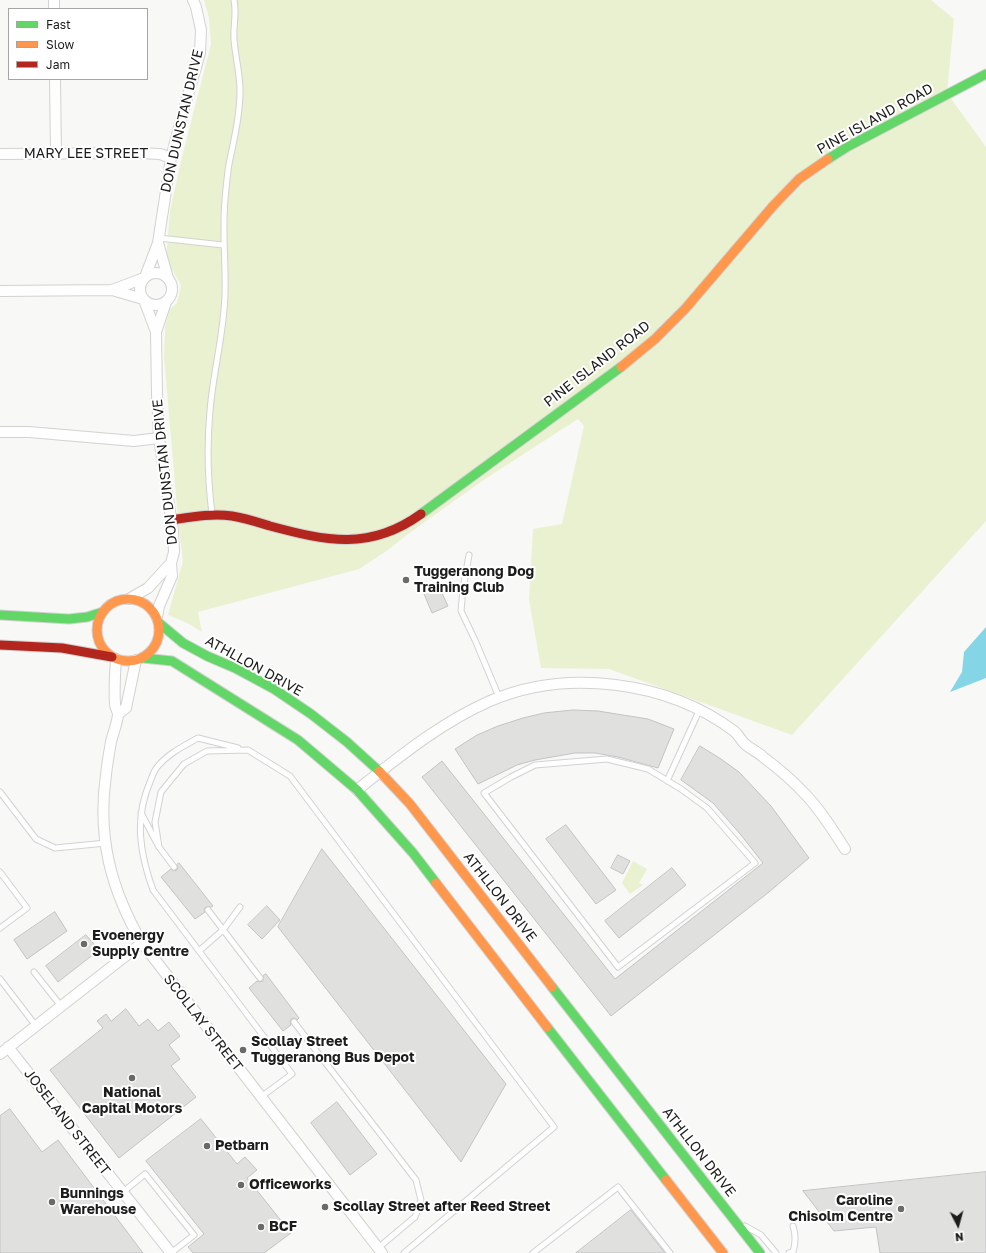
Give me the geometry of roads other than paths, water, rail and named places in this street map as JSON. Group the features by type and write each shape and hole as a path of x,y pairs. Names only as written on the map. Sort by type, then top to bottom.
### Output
{"main road":[{"name":"PINE ISLAND ROAD","path":"171,520 212,515 232,517 335,541 348,541 372,537 396,529 408,523 622,366 654,339 685,309 773,206 799,178 847,147 986,74"},
{"path":"0,615 69,619 87,617 103,612 114,602 129,599 144,603 150,607 158,620 159,636 153,649 140,659"},
{"path":"103,612 97,627 97,635 103,649 115,658"},
{"name":"ATHLLON DRIVE","path":"158,620 183,643 274,689 311,714 347,742 380,772 410,804 760,1253"},
{"path":"0,645 62,648 115,658 122,661 140,659 172,661 298,740 357,790 413,853 723,1253"},
{"path":"735,1221 752,1253"}],"street":[{"name":"DON DUNSTAN DRIVE","path":"144,278 159,241 171,158 200,53 201,30 193,0"},
{"path":"55,80 56,154"},
{"name":"MARY LEE STREET","path":"0,154 138,153 160,154 171,158"},
{"name":"DON DUNSTAN DRIVE","path":"159,241 168,278"},
{"path":"0,291 112,290 143,300 152,305 162,305 172,295 173,290 168,278 159,273 154,273 112,290"},
{"path":"143,300 140,286 144,278"},
{"name":"DON DUNSTAN DRIVE","path":"143,300 156,332"},
{"name":"DON DUNSTAN DRIVE","path":"158,620 159,606 172,576 171,563 174,552 160,438 157,394 156,332 166,302"},
{"path":"0,432 29,432 134,440 160,438"},
{"name":"DON DUNSTAN DRIVE","path":"129,599 148,588 171,563"},
{"name":"SCOLLAY STREET","path":"115,658 115,706 118,714 111,743 106,775 104,809 106,843 110,871 129,922 142,943 380,1250"},
{"name":"SCOLLAY STREET","path":"118,714 126,708 140,659"},
{"path":"357,790 422,739 458,716 499,697 531,688 565,684 596,683 636,688 676,700 711,716 735,732 745,744 768,761 806,794 845,849"},
{"path":"4,1050 142,943"},
{"name":"JOSELAND STREET","path":"4,1050 123,1192 171,1253"}],"lane":[{"path":"212,515 209,451 210,411 223,326 225,293 224,202 229,166 237,128 240,90 234,36 236,18 234,0"},
{"path":"159,241 224,245"},
{"path":"469,555 462,590 461,611 499,697"},
{"path":"667,781 699,711"},
{"path":"261,1097 292,1074 153,890 147,874 140,846 140,812 147,788 156,767 171,754 198,738 247,750 290,776 554,1127 404,1253"},
{"path":"159,847 155,822 162,792 184,764 207,751 247,750"},
{"path":"607,759 648,769 667,781 707,808 756,863 618,967 484,793 511,777 534,766 607,759"},
{"path":"0,792 36,838 55,848 106,843"},
{"path":"140,812 159,847 174,867"},
{"path":"0,872 27,908 0,928"},
{"path":"199,951 223,930 240,906"},
{"path":"208,910 260,978"},
{"path":"34,972 61,1006"},
{"path":"0,979 36,1026"},
{"path":"294,1022 416,1180 421,1200 414,1217 380,1250"},
{"path":"123,1192 145,1174 189,1228 194,1235 171,1253"},
{"path":"533,1253 618,1187 670,1253"},
{"path":"735,1221 761,1234 776,1253"},
{"path":"790,1253 793,1252 796,1236 793,1226"}],"water":[{"path":"986,627 986,678 950,692 962,672 964,652"}],"place":[{"name":"Tuggeranong Dog Training Club","path":"406,580"},
{"name":"Evoenergy Supply Centre","path":"84,944"},
{"name":"Scollay Street Tuggeranong Bus Depot","path":"243,1050"},
{"name":"National Capital Motors","path":"132,1078"},
{"name":"Petbarn","path":"207,1146"},
{"name":"Officeworks","path":"241,1185"},
{"name":"Bunnings Warehouse","path":"52,1202"},
{"name":"Scollay Street after Reed Street","path":"325,1207"},
{"name":"Caroline Chisolm Centre","path":"901,1209"},
{"name":"BCF","path":"261,1227"}]}
